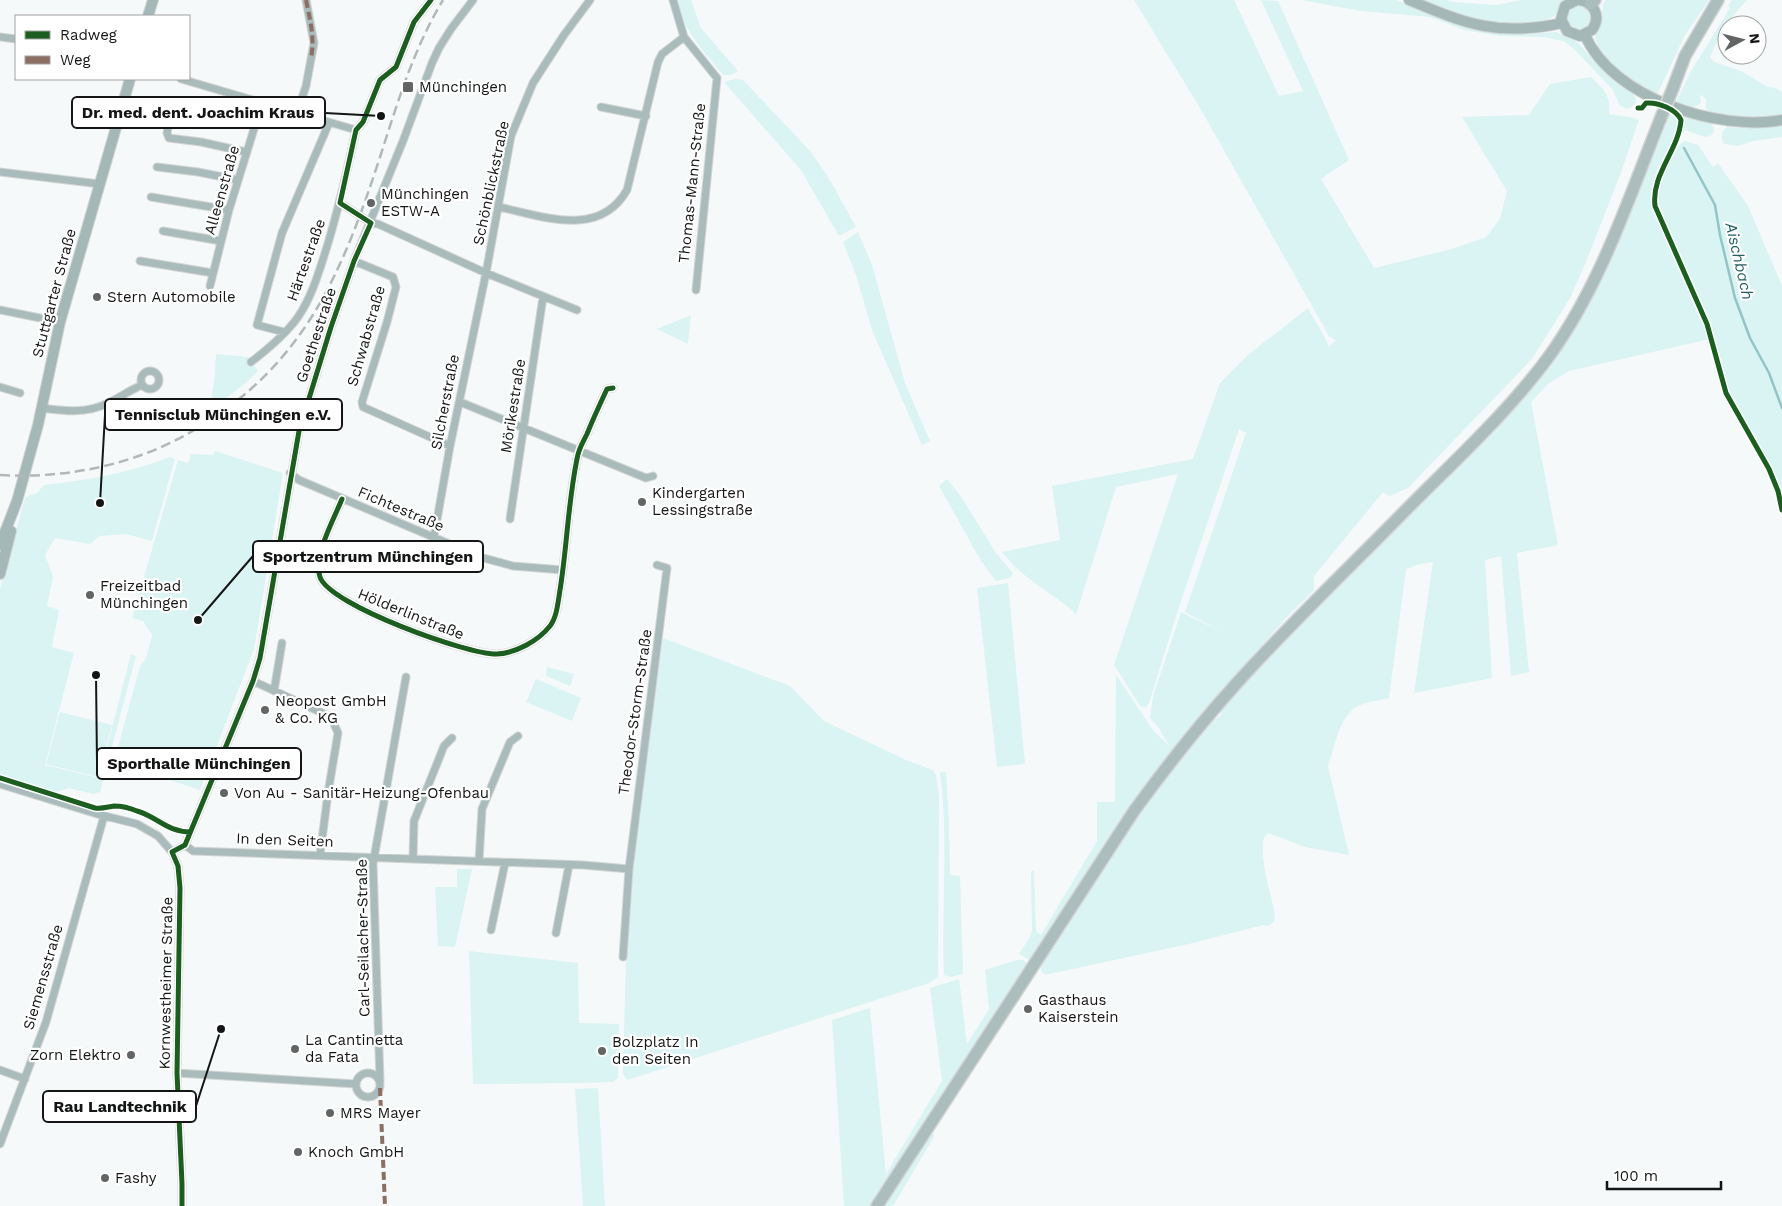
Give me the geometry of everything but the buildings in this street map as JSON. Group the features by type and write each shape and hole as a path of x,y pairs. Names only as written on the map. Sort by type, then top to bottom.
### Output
{"main road":[{"path":"877,1206 1134,811 1172,761 1236,683 1485,429 1519,393 1549,356 1580,308 1594,280 1685,56 1718,0"},
{"path":"1682,67 1689,59 1725,0"}],"street":[{"path":"148,15 152,0"},
{"path":"297,113 306,86 314,43 306,0"},
{"name":"Härtestraße","path":"251,362 268,349 294,322 304,307 316,280 340,202 356,130 363,122 380,80 396,67 414,22 431,0"},
{"name":"Goethestraße","path":"185,845 260,658 290,473 299,431 331,327 354,261 371,223 439,48 473,0"},
{"name":"Schönblickstraße","path":"486,273 511,136 533,83 564,34 590,0"},
{"path":"499,208 564,221 589,219 603,214 622,200 627,190 659,58 684,37 673,0"},
{"path":"1409,0 1453,18 1496,28 1529,29 1562,24"},
{"path":"1578,0 1593,2 1597,19 1594,27 1585,35 1576,36 1567,31 1562,24 1561,14 1565,6 1578,0"},
{"path":"1585,35 1594,51 1609,69 1631,87 1663,102 1720,120 1751,123 1782,120"},
{"path":"0,37 15,39"},
{"name":"Thomas-Mann-Straße","path":"684,37 717,78 696,290"},
{"name":"Stuttgarter Straße","path":"0,574 13,526 13,515 42,408 60,322 130,80"},
{"path":"184,80 356,130"},
{"name":"Alleenstraße","path":"210,286 229,210 262,103"},
{"path":"173,106 164,121 168,128 169,138 201,142 246,152"},
{"path":"601,107 646,116"},
{"path":"284,332 257,325 282,233 329,123"},
{"path":"156,167 198,172 238,180"},
{"path":"0,172 100,184"},
{"path":"151,197 229,210"},
{"path":"340,202 371,223 378,224 486,273 577,310"},
{"path":"164,231 221,241"},
{"path":"140,261 213,273"},
{"name":"Schwabstraße","path":"354,261 392,277 396,287 362,402 363,407 450,446"},
{"name":"Silcherstraße","path":"434,537 450,446 486,273"},
{"name":"Mörikestraße","path":"510,519 543,297"},
{"path":"0,310 60,322"},
{"path":"42,408 67,411 92,409 105,405 142,385"},
{"path":"0,387 20,393"},
{"name":"Hölderlinstraße","path":"342,498 319,561 319,576 324,585 343,600 372,614 458,648 498,654 531,643 551,625 557,611 564,570 577,458 606,389 613,388"},
{"path":"460,402 646,478 654,476"},
{"name":"Fichtestraße","path":"290,473 299,480 480,557 513,566 564,570"},
{"name":"Stuttgarter Straße","path":"0,545 13,515"},
{"name":"Theodor-Storm-Straße","path":"628,869 667,568 657,565"},
{"path":"274,691 282,643"},
{"name":"Carl-Seilacher-Straße","path":"380,1081 373,864 406,676"},
{"path":"252,681 331,717 338,733 320,855"},
{"path":"479,861 482,809 510,742 518,736"},
{"path":"413,859 414,821 444,746 452,738"},
{"name":"Kornwestheimer Straße","path":"0,784 104,816 137,824 158,836 172,852 178,866 180,888 177,1073 182,1206"},
{"name":"Siemensstraße","path":"0,1144 46,1022 104,816"},
{"path":"172,852 185,845"},
{"name":"In den Seiten","path":"185,845 193,851 479,861 628,869"},
{"path":"492,930 505,863"},
{"path":"556,933 569,865"},
{"path":"623,957 628,869"},
{"path":"0,1070 25,1079"},
{"name":"Kornwestheimer Straße","path":"177,1073 356,1084"},
{"path":"366,1073 377,1076 380,1081 378,1092 369,1098 359,1094 356,1084 362,1075 366,1073"}],"shaded area":[{"path":"678,0 691,0 701,28 738,71 731,75 723,75 689,31 680,11"},
{"path":"1134,0 1234,0 1279,96 1303,91 1261,0 1278,1 1349,160 1321,179 1374,268 1452,249 1486,237 1500,219 1507,191 1462,117 1529,115 1550,84 1591,77 1608,97 1609,114 1639,120 1620,175 1570,298 1532,359 1408,488 1389,496 1383,492 1314,576 1314,590 1284,620 1172,750 1080,883 1030,960 1019,954 1030,937 1032,930 1031,871 1034,871 1036,931 1041,935 1097,841 1097,802 1115,802 1116,675 1153,730 1170,747 1150,718 1153,696 1181,612 1222,632 1185,612 1246,433 1239,429 1149,703 1146,707 1141,707 1114,665 1178,474 1116,487 1076,615 1071,609 1015,567 1002,552 1060,540 1052,486 1193,459 1220,383 1249,354 1308,308 1329,347 1336,340 1329,336 1200,108"},
{"path":"1301,0 1396,0 1478,30 1495,33 1524,34 1557,32 1577,42 1614,81 1634,95 1635,104 1628,109 1620,106 1613,90 1573,48 1563,41 1543,37 1500,36 1464,30 1430,17 1361,11"},
{"path":"1423,0 1447,0 1496,5 1522,0 1566,0 1556,14 1549,19 1529,24 1515,24 1474,18"},
{"path":"1606,0 1709,0 1685,35 1657,95 1619,72 1598,47 1595,37 1600,26 1603,4"},
{"path":"1732,0 1747,0 1735,15 1726,15 1730,8 1728,6"},
{"path":"1579,5 1588,9 1592,18 1588,27 1579,31 1570,27 1566,18 1570,9"},
{"path":"1717,29 1717,41 1710,57 1717,65 1741,71 1766,86 1778,89 1782,93 1782,115 1764,118 1723,116 1706,109 1706,100 1702,95 1700,96 1701,102 1699,105 1693,107 1676,102 1691,71"},
{"path":"735,79 743,80 811,152 827,175 856,227 839,236 801,170 724,82"},
{"path":"1671,112 1677,116 1679,123 1651,193 1652,203 1710,339 1569,371 1548,384 1531,402 1558,545 1517,553 1529,672 1511,676 1501,556 1485,560 1492,678 1414,693 1433,562 1406,569 1389,698 1365,703 1354,708 1346,717 1339,730 1328,766 1349,855 1305,847 1268,833 1263,842 1263,861 1275,915 1274,922 1268,926 1263,925 1193,943 1045,975 1041,971 1041,963 1144,806 1210,720 1216,719 1222,714 1219,710 1553,359 1597,289"},
{"path":"1678,112 1712,124 1714,130 1712,135 1705,137 1685,130 1684,133 1682,132 1682,120"},
{"path":"1782,124 1782,137 1753,141 1738,146 1724,144 1722,140 1722,133 1727,127 1754,128"},
{"path":"1685,141 1698,145 1713,167 1718,163 1748,206 1782,286 1782,501 1776,477 1727,390 1710,327 1657,205 1658,189 1664,169 1679,145"},
{"path":"858,232 872,265 905,383 930,441 922,445 872,330 856,275 843,242"},
{"path":"691,315 688,344 657,329"},
{"path":"216,354 249,357 258,371 211,410 210,407"},
{"path":"215,451 283,473 254,649 200,790 114,762 140,666 146,659 152,635 143,621 132,618 178,460 188,463 191,454 213,455"},
{"path":"170,457 175,459 152,541 126,534 100,536 90,544 55,538 45,555 53,576 47,606 59,610 52,647 74,653 45,765 99,778 131,654 136,656 100,792 93,794 69,788 53,793 0,775 0,588 25,498 37,493 44,485 108,475"},
{"path":"947,479 960,495 996,553 1013,573 1011,578 996,581 981,561 939,486"},
{"path":"1008,583 1025,764 997,767 977,588"},
{"path":"663,638 790,686 824,721 906,760 933,770 936,775 939,795 938,977 929,983 627,1080 623,1074 626,958 633,873 631,868"},
{"path":"547,667 574,674 570,686 546,676"},
{"path":"536,679 581,698 572,721 526,702"},
{"path":"60,712 112,725 98,777 46,764"},
{"path":"940,772 946,772 950,875 960,876 963,974 951,977 944,975 944,823"},
{"path":"457,869 472,869 455,947 438,946 435,887 457,887"},
{"path":"469,951 578,963 579,1023 619,1024 618,1078 613,1082 473,1084"},
{"path":"1017,960 1023,960 1028,964 870,1206 844,1206 832,1020 870,1008 886,1174 942,1081 930,988 959,979 967,1044 989,1009 985,970"},
{"path":"598,1088 605,1206 583,1206 575,1089"},
{"path":"930,1133 935,1135 893,1206 885,1206"}],"waterway":[{"name":"Aischbach","path":"1684,148 1715,205 1735,298 1750,338 1769,373 1782,408"}],"railway":[{"path":"0,475 26,476 77,471 102,467 150,452 196,429 234,403 266,375 293,344 316,311 335,275 367,197 415,56 443,0"}],"marked path":[{"path":"306,0 312,36 311,58"},
{"path":"380,1088 385,1206"}],"cycle path":[{"path":"182,1206 177,1073 180,888 178,866 172,852 185,845 253,681 260,658 299,431 331,327 354,261 371,223 340,203 356,130 363,122 380,80 396,67 414,22 431,0"},
{"path":"1638,108 1642,108 1646,103 1661,105 1671,110 1681,120 1676,142 1657,183 1655,206 1707,324 1726,393 1769,469 1778,491 1782,510"},
{"path":"342,499 325,538 319,559 320,577 329,588 347,601 372,614 458,646 497,654 519,649 539,637 550,626 554,618 558,604 578,456 607,389 613,388"},
{"path":"0,778 95,808 114,806 128,808 175,830 190,832"}],"place":[{"name":"Münchingen","path":"408,87"},
{"name":"Dr. med. dent. Joachim Kraus","path":"381,116"},
{"name":"Münchingen ESTW-A","path":"371,203"},
{"name":"Stern Automobile","path":"97,297"},
{"name":"Kindergarten Lessingstraße","path":"642,502"},
{"name":"Tennisclub Münchingen e.V.","path":"100,503"},
{"name":"Freizeitbad Münchingen","path":"90,595"},
{"name":"Sportzentrum Münchingen","path":"198,620"},
{"name":"Sporthalle Münchingen","path":"96,675"},
{"name":"Neopost GmbH & Co. KG","path":"265,710"},
{"name":"Von Au - Sanitär-Heizung-Ofenbau","path":"224,793"},
{"name":"Gasthaus Kaiserstein","path":"1028,1009"},
{"name":"Rau Landtechnik","path":"221,1029"},
{"name":"La Cantinetta da Fata","path":"295,1049"},
{"name":"Bolzplatz In den Seiten","path":"602,1051"},
{"name":"Zorn Elektro","path":"131,1055"},
{"name":"MRS Mayer","path":"330,1113"},
{"name":"Knoch GmbH","path":"298,1152"},
{"name":"Fashy","path":"105,1178"}]}
